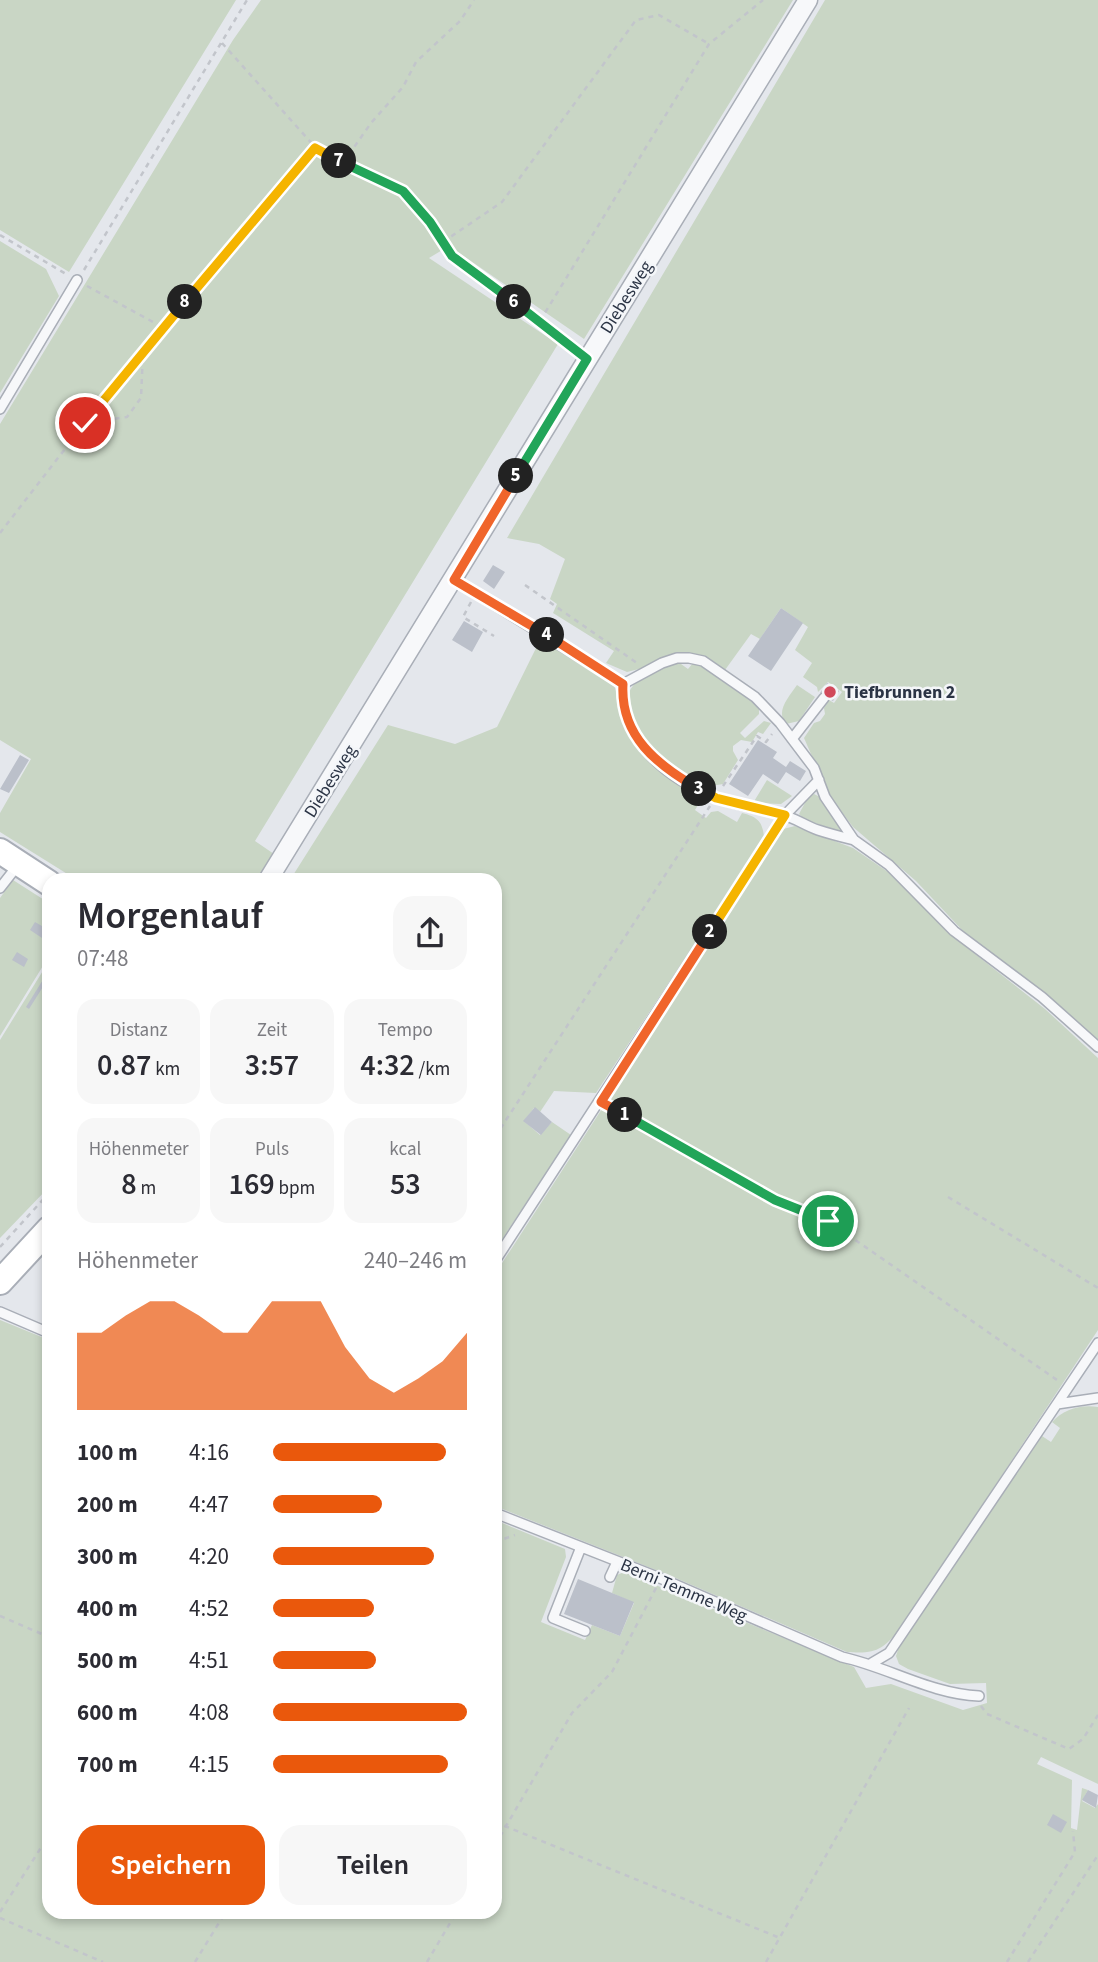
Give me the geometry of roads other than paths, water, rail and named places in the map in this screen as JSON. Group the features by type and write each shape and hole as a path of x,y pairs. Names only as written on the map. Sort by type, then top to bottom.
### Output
{"street":[{"name":"Diebesweg","path":"272,873 808,0"},
{"path":"9,857 42,878"},
{"path":"0,1282 42,1237"}],"lane":[{"path":"0,409 77,280"},
{"path":"454,580 623,684"},
{"path":"623,684 677,658 703,661 755,697 780,723 814,768 825,797 854,840"},
{"path":"623,684 624,709 639,744 670,772 716,798 785,815 818,830 854,840 890,865 954,931 1042,997 1098,1047"},
{"path":"792,739 824,698"},
{"path":"502,1250 785,815 819,780"},
{"path":"0,888 9,857"},
{"path":"0,1312 42,1330"},
{"path":"872,1663 889,1653 1098,1343"},
{"path":"1057,1404 1098,1398"},
{"name":"Berni Temme Weg","path":"502,1516 660,1578 842,1657 872,1663 955,1695 976,1696"},
{"path":"581,1547 553,1618 585,1631"},
{"path":"610,1577 617,1562"}],"place":[{"name":"Tiefbrunnen 2","path":"830,692"}]}
